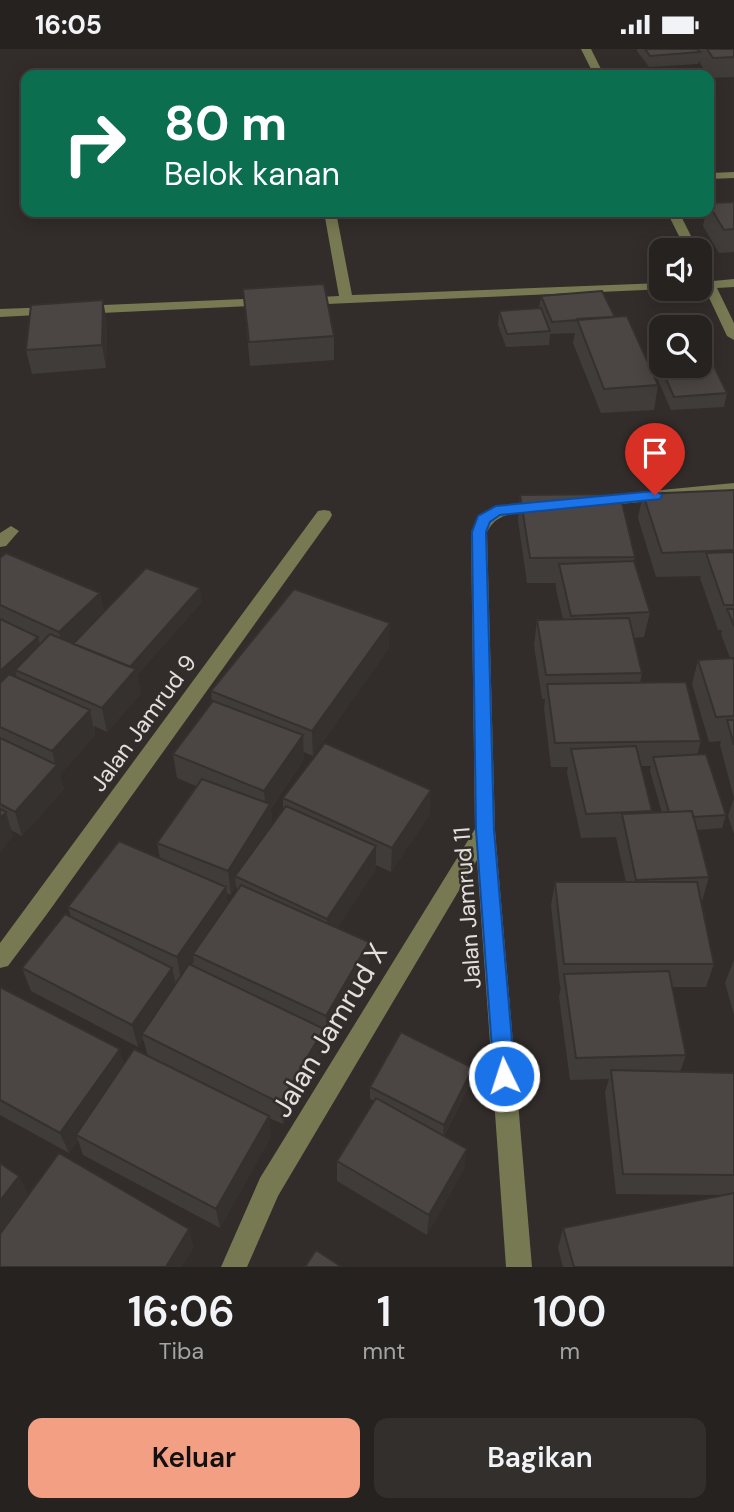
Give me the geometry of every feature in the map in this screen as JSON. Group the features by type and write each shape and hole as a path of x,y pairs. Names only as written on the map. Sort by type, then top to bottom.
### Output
{"street":[{"path":"586,49 596,70"},
{"path":"714,176 734,175"},
{"path":"331,217 346,299"},
{"path":"676,217 686,238"},
{"path":"712,285 734,283"},
{"path":"0,313 649,288"},
{"path":"712,298 734,336"},
{"path":"589,502 734,488"},
{"name":"Jalan Jamrud 11","path":"519,1267 485,830 479,532 484,519 496,511 562,505"},
{"name":"Jalan Jamrud 9","path":"0,959 40,908 324,515"},
{"name":"Jalan Jamrud X","path":"234,1267 270,1187 485,830"}],"building":[{"path":"645,49 697,49 700,52 650,56"},
{"path":"707,49 734,49 734,57 713,58"},
{"path":"734,202 734,229 724,230 714,213 714,203"},
{"path":"324,284 334,336 249,342 243,289"},
{"path":"602,291 615,317 552,322 541,296"},
{"path":"103,300 102,345 26,350 31,305"},
{"path":"541,308 550,331 507,334 499,311"},
{"path":"627,316 649,365 649,378 655,378 658,385 604,389 577,319"},
{"path":"712,362 727,393 674,397 666,378 712,378"},
{"path":"734,490 734,550 662,553 643,494"},
{"path":"620,494 635,557 530,558 520,495"},
{"path":"734,552 734,605 724,605 706,553"},
{"path":"6,553 100,593 59,632 0,605 0,558"},
{"path":"634,561 650,612 571,616 559,564"},
{"path":"146,568 200,588 130,667 73,644"},
{"path":"294,589 390,623 312,731 211,691"},
{"path":"727,609 734,609 734,626"},
{"path":"629,618 642,673 546,675 537,620"},
{"path":"0,619 38,637 0,671"},
{"path":"50,634 136,669 102,708 15,670"},
{"path":"734,658 734,716 716,717 698,660"},
{"path":"9,674 90,710 52,751 0,727 0,683"},
{"path":"686,682 701,741 555,743 547,684"},
{"path":"213,701 303,735 264,791 173,754"},
{"path":"727,720 734,720 734,745"},
{"path":"0,738 57,765 15,812 0,804"},
{"path":"325,743 431,790 392,848 283,798"},
{"path":"636,746 652,811 586,814 571,749"},
{"path":"706,754 726,815 693,817 692,811 669,812 653,757"},
{"path":"202,779 270,804 228,871 157,843"},
{"path":"286,806 376,846 327,919 235,876"},
{"path":"692,811 709,877 636,880 622,814"},
{"path":"119,841 226,887 177,957 68,907"},
{"path":"555,882 697,882 714,964 564,964"},
{"path":"241,885 369,942 326,1016 193,954"},
{"path":"65,914 172,968 132,1025 22,968"},
{"path":"189,964 324,1029 280,1103 142,1034"},
{"path":"669,971 686,1055 576,1058 564,974"},
{"path":"0,987 120,1049 60,1133 0,1100"},
{"path":"401,1032 473,1068 444,1125 370,1087"},
{"path":"134,1049 269,1116 216,1209 76,1135"},
{"path":"611,1070 734,1073 734,1175 623,1174"},
{"path":"376,1098 467,1149 429,1215 337,1161"},
{"path":"59,1153 189,1229 166,1267 0,1267 0,1234"},
{"path":"0,1163 19,1176 0,1201"},
{"path":"734,1193 734,1267 574,1267 563,1228"},
{"path":"316,1250 342,1267 305,1267"}],"route":[{"path":"504,1076 485,830 479,532 484,519 496,511 655,495"}]}
